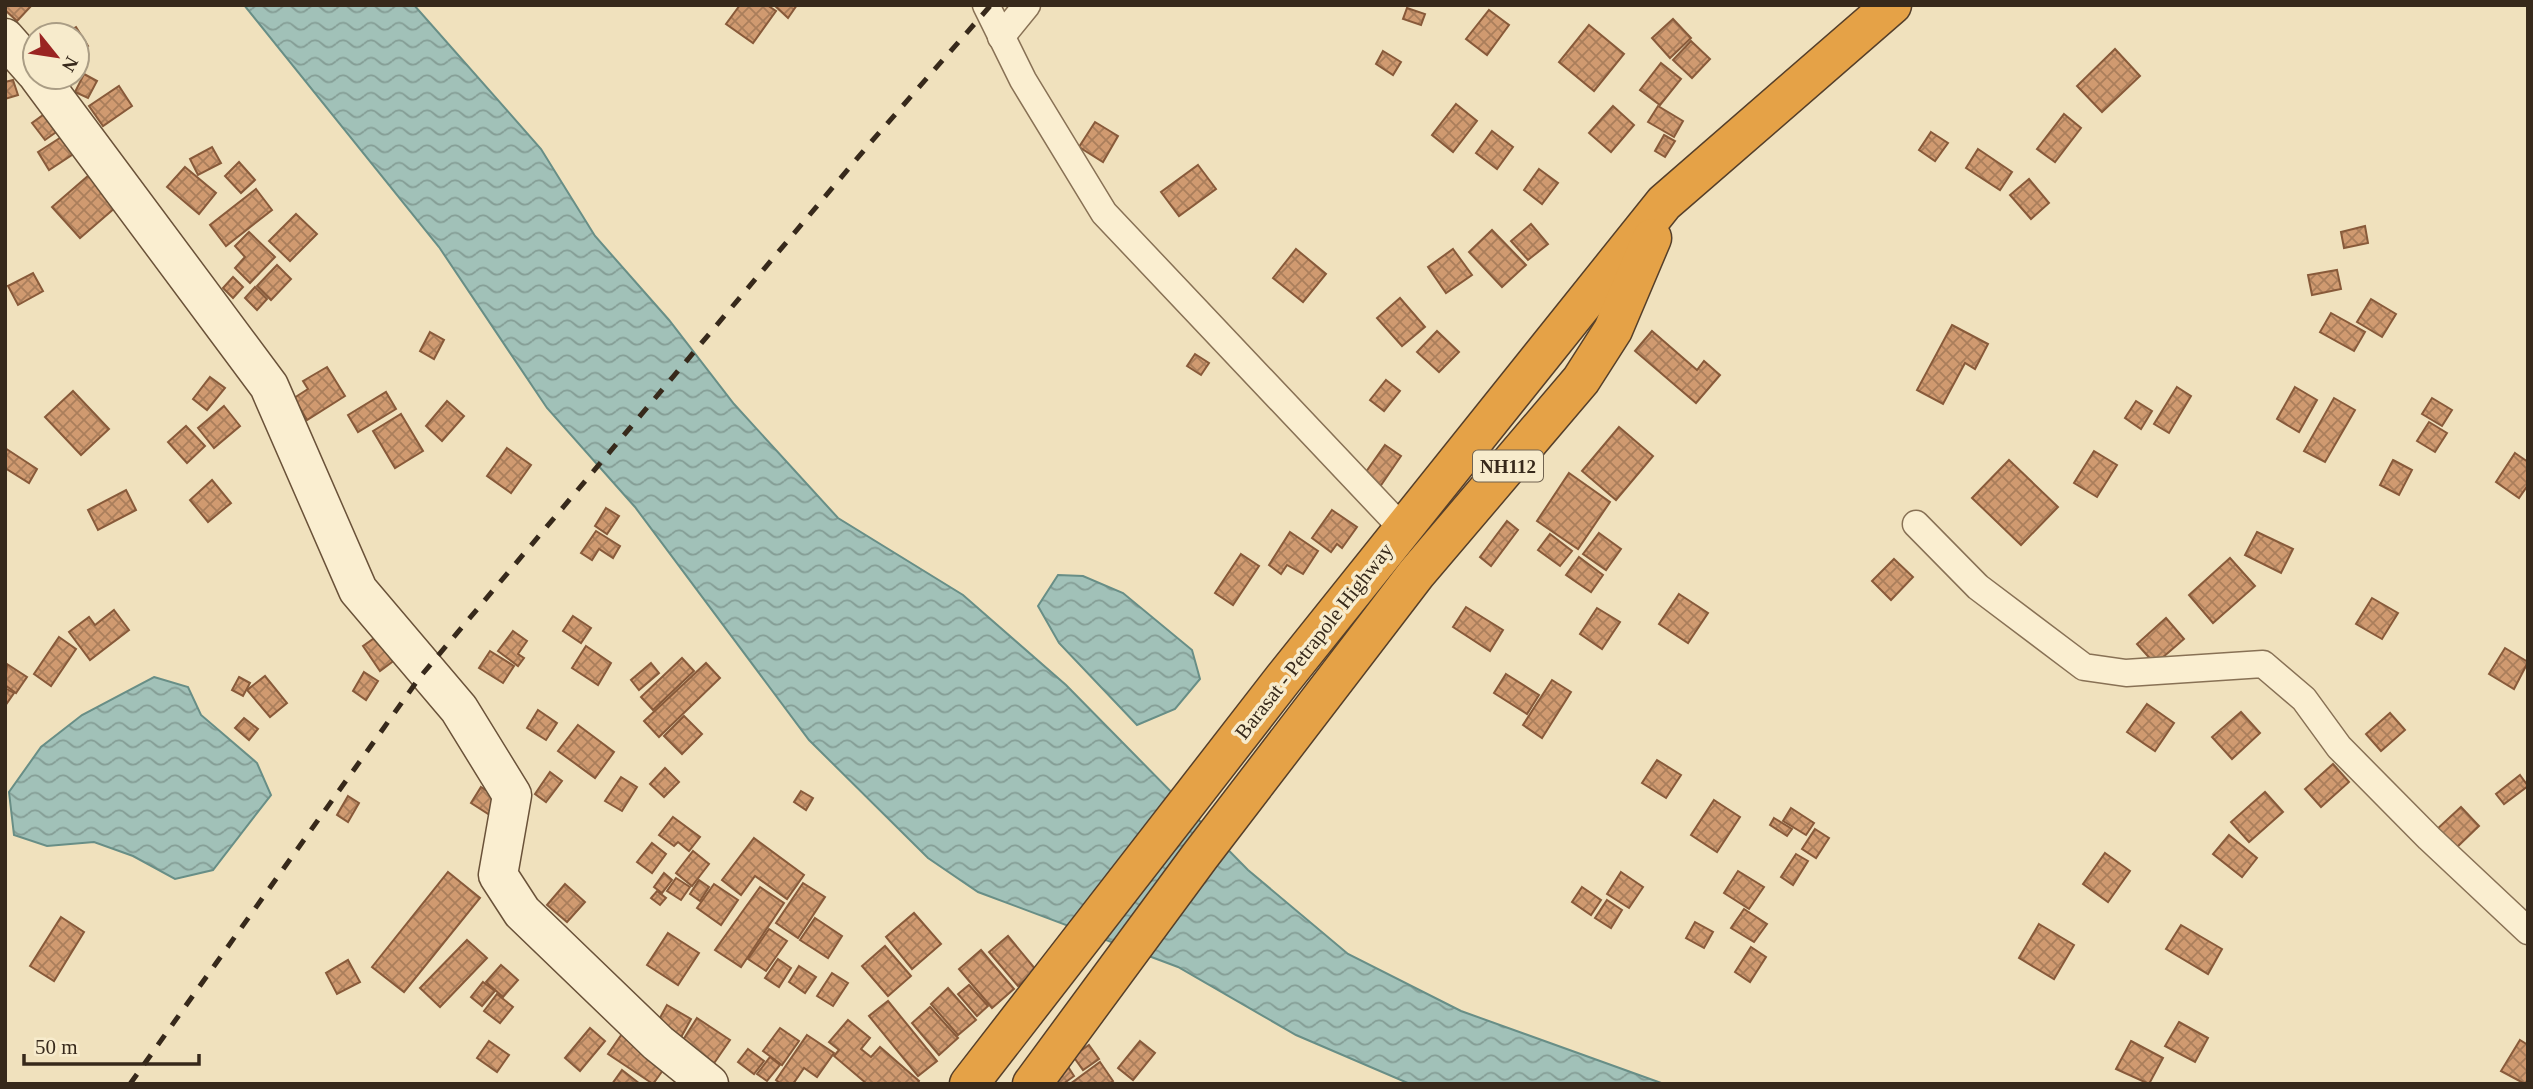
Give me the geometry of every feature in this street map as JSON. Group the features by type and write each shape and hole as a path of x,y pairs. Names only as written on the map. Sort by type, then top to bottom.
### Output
{"highway":[{"name":"Barasat - Petrapole Highway","path":"969,1084 1283,679 1664,203 1892,5"},
{"name":"Barasat - Petrapole Highway","path":"1032,1084 1416,574 1581,380 1613,330 1664,203"}],"main road":[{"path":"5,38 21,56"},
{"path":"49,91 269,386 358,590 458,709 512,795 498,875 522,912 658,1044 709,1084"}],"street":[{"path":"986,5 1023,80 1104,213 1403,530"},
{"path":"1001,37 1027,5"},
{"path":"1916,524 1978,587 2084,667 2126,673 2263,664 2304,699 2339,747 2528,931"}],"water":[{"path":"244,5 414,5 541,149 595,236 669,320 734,404 838,518 963,595 1066,685 1248,870 1348,954 1461,1011 1664,1084 1410,1084 1296,1035 1178,967 978,892 928,858 809,740 635,507 547,408 439,247"},
{"path":"1058,575 1083,576 1123,593 1192,650 1200,679 1175,709 1137,725 1059,643 1038,606"},
{"path":"154,677 188,687 201,715 257,763 271,795 213,870 175,879 133,856 94,842 47,846 14,835 9,792 41,747 82,715"}],"building":[{"path":"5,5 32,5 17,21 5,10"},
{"path":"740,5 767,5 776,11 753,43 726,24"},
{"path":"774,5 797,5 788,18"},
{"path":"1407,8 1425,14 1421,25 1403,19"},
{"path":"1489,10 1509,25 1487,55 1466,39"},
{"path":"1673,19 1691,38 1670,58 1652,38"},
{"path":"1589,25 1624,54 1594,91 1559,62"},
{"path":"1691,41 1710,59 1692,78 1673,60"},
{"path":"2115,49 2140,76 2102,112 2077,86"},
{"path":"1383,51 1401,62 1393,75 1376,64"},
{"path":"1661,63 1681,79 1660,105 1640,90"},
{"path":"91,78 97,81 88,98 75,92 91,91"},
{"path":"13,80 18,95 5,99 5,82"},
{"path":"119,86 132,106 103,126 89,106"},
{"path":"1456,104 1477,121 1453,152 1432,135"},
{"path":"1613,106 1634,125 1611,152 1589,133"},
{"path":"1658,106 1683,121 1674,137 1648,122"},
{"path":"50,110 62,128 45,140 32,123"},
{"path":"2064,114 2081,128 2055,162 2037,149"},
{"path":"1095,122 1118,136 1103,162 1079,147"},
{"path":"1492,131 1513,147 1497,169 1476,153"},
{"path":"1931,132 1948,143 1935,161 1919,150"},
{"path":"66,134 78,151 49,170 38,152"},
{"path":"1664,135 1675,141 1665,157 1655,151"},
{"path":"212,147 221,163 198,175 190,159"},
{"path":"1978,149 2012,172 2000,190 1966,168"},
{"path":"239,162 255,180 241,193 225,176"},
{"path":"1198,165 1216,189 1179,216 1161,192"},
{"path":"185,167 216,193 199,214 167,187"},
{"path":"96,169 123,201 80,238 52,207"},
{"path":"1539,169 1558,183 1542,204 1524,190"},
{"path":"2029,179 2049,203 2031,219 2010,195"},
{"path":"256,189 272,210 226,246 210,225"},
{"path":"296,214 317,234 290,261 269,241"},
{"path":"1531,224 1548,244 1528,260 1511,241"},
{"path":"2365,226 2368,243 2344,248 2341,232"},
{"path":"1492,230 1526,265 1502,287 1469,252"},
{"path":"249,232 275,257 250,283 235,268 245,257 235,246"},
{"path":"1296,249 1326,274 1303,302 1273,278"},
{"path":"1453,249 1472,275 1446,293 1428,267"},
{"path":"277,265 291,279 271,300 257,286"},
{"path":"2337,270 2341,289 2312,295 2308,275"},
{"path":"33,273 43,291 18,305 8,286"},
{"path":"233,277 243,287 233,298 223,288"},
{"path":"255,287 267,299 257,310 245,298"},
{"path":"1400,298 1425,327 1402,346 1377,318"},
{"path":"2371,299 2396,314 2382,337 2357,322"},
{"path":"2331,313 2365,332 2354,351 2320,332"},
{"path":"1952,325 1988,344 1975,369 1965,363 1943,404 1917,390"},
{"path":"1437,331 1459,352 1439,372 1417,352"},
{"path":"1652,331 1697,370 1704,361 1720,375 1696,403 1635,351"},
{"path":"430,332 444,340 434,359 420,351"},
{"path":"1195,354 1209,363 1201,375 1187,366"},
{"path":"327,367 345,396 307,420 294,398 308,389 303,381"},
{"path":"210,377 225,388 207,410 193,399"},
{"path":"1386,380 1400,391 1384,411 1370,400"},
{"path":"2177,387 2191,396 2169,433 2154,424"},
{"path":"2295,387 2317,400 2299,432 2277,419"},
{"path":"73,391 109,429 81,455 45,417"},
{"path":"386,392 396,409 358,432 348,415"},
{"path":"2334,398 2355,410 2325,462 2304,451"},
{"path":"2432,398 2452,410 2442,426 2422,414"},
{"path":"447,401 464,416 442,441 426,426"},
{"path":"2136,401 2152,411 2141,429 2125,418"},
{"path":"224,406 240,426 214,448 198,428"},
{"path":"401,414 423,451 395,468 373,431"},
{"path":"2429,422 2447,433 2435,452 2417,441"},
{"path":"186,426 205,446 187,463 168,442"},
{"path":"1619,427 1653,456 1616,500 1582,471"},
{"path":"1385,445 1401,456 1377,491 1361,479"},
{"path":"5,448 37,469 29,483 5,468"},
{"path":"507,448 531,465 511,493 487,476"},
{"path":"2094,451 2117,465 2097,497 2074,483"},
{"path":"2515,453 2528,462 2528,485 2519,498 2496,482"},
{"path":"2009,460 2058,507 2021,545 1972,498"},
{"path":"2393,460 2412,470 2399,495 2380,485"},
{"path":"1569,473 1610,502 1578,549 1537,521"},
{"path":"212,480 231,503 208,522 190,500"},
{"path":"126,490 136,510 98,530 88,510"},
{"path":"606,508 619,516 607,534 595,526"},
{"path":"1332,510 1357,527 1342,548 1337,544 1331,552 1312,538"},
{"path":"1507,521 1518,530 1491,566 1480,557"},
{"path":"596,531 620,546 613,558 599,549 592,560 581,553"},
{"path":"1290,532 1318,551 1303,574 1287,565 1281,574 1269,565"},
{"path":"2257,532 2293,549 2281,573 2245,555"},
{"path":"1599,533 1621,549 1606,570 1583,554"},
{"path":"1550,534 1572,551 1560,566 1538,550"},
{"path":"1241,554 1259,566 1233,605 1215,593"},
{"path":"1579,557 1603,575 1591,592 1566,575"},
{"path":"2230,558 2255,586 2213,623 2189,595"},
{"path":"1894,559 1913,577 1891,600 1872,581"},
{"path":"1679,594 1708,613 1688,643 1659,624"},
{"path":"2372,598 2398,613 2382,639 2356,624"},
{"path":"1466,607 1503,630 1490,651 1453,627"},
{"path":"1597,608 1620,622 1602,649 1580,634"},
{"path":"114,610 129,630 90,660 69,632 89,617 95,625"},
{"path":"573,616 591,628 581,643 563,631"},
{"path":"2166,618 2184,639 2155,664 2137,644"},
{"path":"513,631 527,641 518,654 524,658 518,666 498,651"},
{"path":"383,632 400,656 380,671 363,646"},
{"path":"59,637 76,649 51,686 34,674"},
{"path":"586,646 611,663 598,685 572,668"},
{"path":"2505,648 2528,662 2514,689 2489,674"},
{"path":"490,651 514,666 503,683 479,668"},
{"path":"682,658 694,671 653,710 641,697"},
{"path":"651,663 659,673 639,690 631,680"},
{"path":"706,663 720,678 659,737 644,721"},
{"path":"7,664 27,677 16,693 5,685"},
{"path":"364,672 378,681 366,700 353,691"},
{"path":"1506,674 1539,695 1527,714 1494,693"},
{"path":"265,676 287,703 270,717 247,690"},
{"path":"239,677 250,683 243,696 232,690"},
{"path":"1552,680 1571,692 1542,738 1523,725"},
{"path":"5,688 14,693 5,706"},
{"path":"2147,704 2174,723 2155,751 2127,732"},
{"path":"538,710 557,723 546,740 527,728"},
{"path":"2241,712 2260,733 2232,759 2212,737"},
{"path":"2390,713 2405,730 2381,751 2366,734"},
{"path":"684,716 702,734 682,754 664,736"},
{"path":"244,718 258,729 249,740 235,728"},
{"path":"578,725 614,752 595,778 558,751"},
{"path":"1657,760 1681,775 1666,798 1642,783"},
{"path":"2333,764 2349,782 2321,807 2305,789"},
{"path":"665,768 679,782 664,797 650,784"},
{"path":"550,772 562,781 546,802 535,794"},
{"path":"2520,775 2528,786 2504,804 2496,794"},
{"path":"621,777 637,787 622,811 605,801"},
{"path":"481,787 503,801 493,817 471,803"},
{"path":"801,791 813,798 806,810 794,802"},
{"path":"2265,792 2283,812 2249,842 2231,822"},
{"path":"348,796 359,803 348,822 337,815"},
{"path":"1714,800 1740,817 1717,852 1691,835"},
{"path":"2461,807 2479,826 2454,850 2436,830"},
{"path":"1791,808 1814,823 1806,835 1783,821"},
{"path":"673,817 700,837 689,851 678,842 674,846 659,835"},
{"path":"1774,818 1792,829 1787,836 1770,825"},
{"path":"1815,829 1829,838 1816,858 1802,849"},
{"path":"2229,835 2257,858 2242,877 2213,854"},
{"path":"754,838 804,875 787,899 755,876 741,895 722,880"},
{"path":"652,843 666,854 652,873 637,862"},
{"path":"693,851 709,864 692,886 676,873"},
{"path":"2105,853 2130,871 2108,902 2083,884"},
{"path":"1796,854 1808,861 1793,885 1781,877"},
{"path":"1738,871 1764,887 1749,909 1724,893"},
{"path":"448,872 480,898 404,992 372,967"},
{"path":"1621,872 1643,887 1629,908 1607,894"},
{"path":"664,873 672,880 662,893 654,887"},
{"path":"676,878 690,887 681,900 667,891"},
{"path":"699,880 709,887 700,901 690,894"},
{"path":"803,883 825,897 798,938 776,923"},
{"path":"565,884 585,902 567,922 547,905"},
{"path":"714,884 738,900 721,925 697,908"},
{"path":"760,887 784,903 741,967 715,950"},
{"path":"1582,887 1601,900 1591,915 1572,902"},
{"path":"657,891 666,898 660,905 651,898"},
{"path":"1607,900 1622,910 1611,928 1595,918"},
{"path":"1744,909 1767,924 1754,942 1731,928"},
{"path":"914,913 941,944 912,969 886,937"},
{"path":"61,917 84,932 54,981 30,966"},
{"path":"815,918 842,936 828,958 800,940"},
{"path":"1695,922 1713,932 1704,948 1686,938"},
{"path":"2039,924 2074,945 2054,979 2019,958"},
{"path":"2181,925 2222,949 2208,974 2166,949"},
{"path":"769,929 787,941 766,971 748,959"},
{"path":"668,933 699,953 678,985 647,965"},
{"path":"1008,936 1036,970 1018,986 989,952"},
{"path":"467,940 487,958 440,1007 420,988"},
{"path":"885,946 911,976 888,996 862,966"},
{"path":"1751,947 1766,957 1750,982 1735,972"},
{"path":"981,950 1014,989 992,1008 959,969"},
{"path":"778,959 791,968 779,987 765,978"},
{"path":"348,960 360,982 337,994 326,973"},
{"path":"501,965 518,980 503,997 486,982"},
{"path":"799,966 816,977 805,993 789,982"},
{"path":"832,973 848,983 833,1006 817,996"},
{"path":"483,982 495,991 482,1006 471,997"},
{"path":"969,985 988,1006 977,1016 958,994"},
{"path":"948,988 976,1020 958,1035 931,1004"},
{"path":"497,994 513,1007 500,1023 484,1011"},
{"path":"888,1001 937,1061 918,1076 869,1016"},
{"path":"667,1005 691,1019 680,1039 656,1025"},
{"path":"930,1007 958,1038 939,1055 912,1023"},
{"path":"697,1018 730,1040 708,1072 676,1051"},
{"path":"848,1020 870,1038 861,1049 871,1057 880,1047 919,1081 917,1084 867,1084 834,1056 839,1050 829,1042"},
{"path":"2179,1022 2208,1038 2195,1062 2165,1046"},
{"path":"590,1028 605,1041 580,1071 565,1058"},
{"path":"780,1028 799,1041 782,1065 763,1051"},
{"path":"622,1034 666,1066 653,1084 608,1054"},
{"path":"807,1035 834,1053 817,1077 804,1068 793,1084 781,1084 776,1080"},
{"path":"2520,1040 2528,1045 2528,1079 2525,1084 2501,1071"},
{"path":"489,1041 509,1055 497,1072 477,1058"},
{"path":"1140,1041 1155,1053 1133,1080 1118,1068"},
{"path":"2131,1041 2163,1058 2149,1084 2116,1069"},
{"path":"1089,1045 1099,1059 1083,1070 1073,1056"},
{"path":"748,1049 764,1061 754,1074 738,1062"},
{"path":"770,1057 780,1065 767,1081 757,1074"},
{"path":"1065,1062 1074,1076 1063,1084 1053,1084"},
{"path":"1100,1062 1113,1081 1109,1084 1070,1084"},
{"path":"622,1070 640,1084 612,1084"}],"railway":[{"path":"130,1084 420,677 871,142 991,5"}]}
